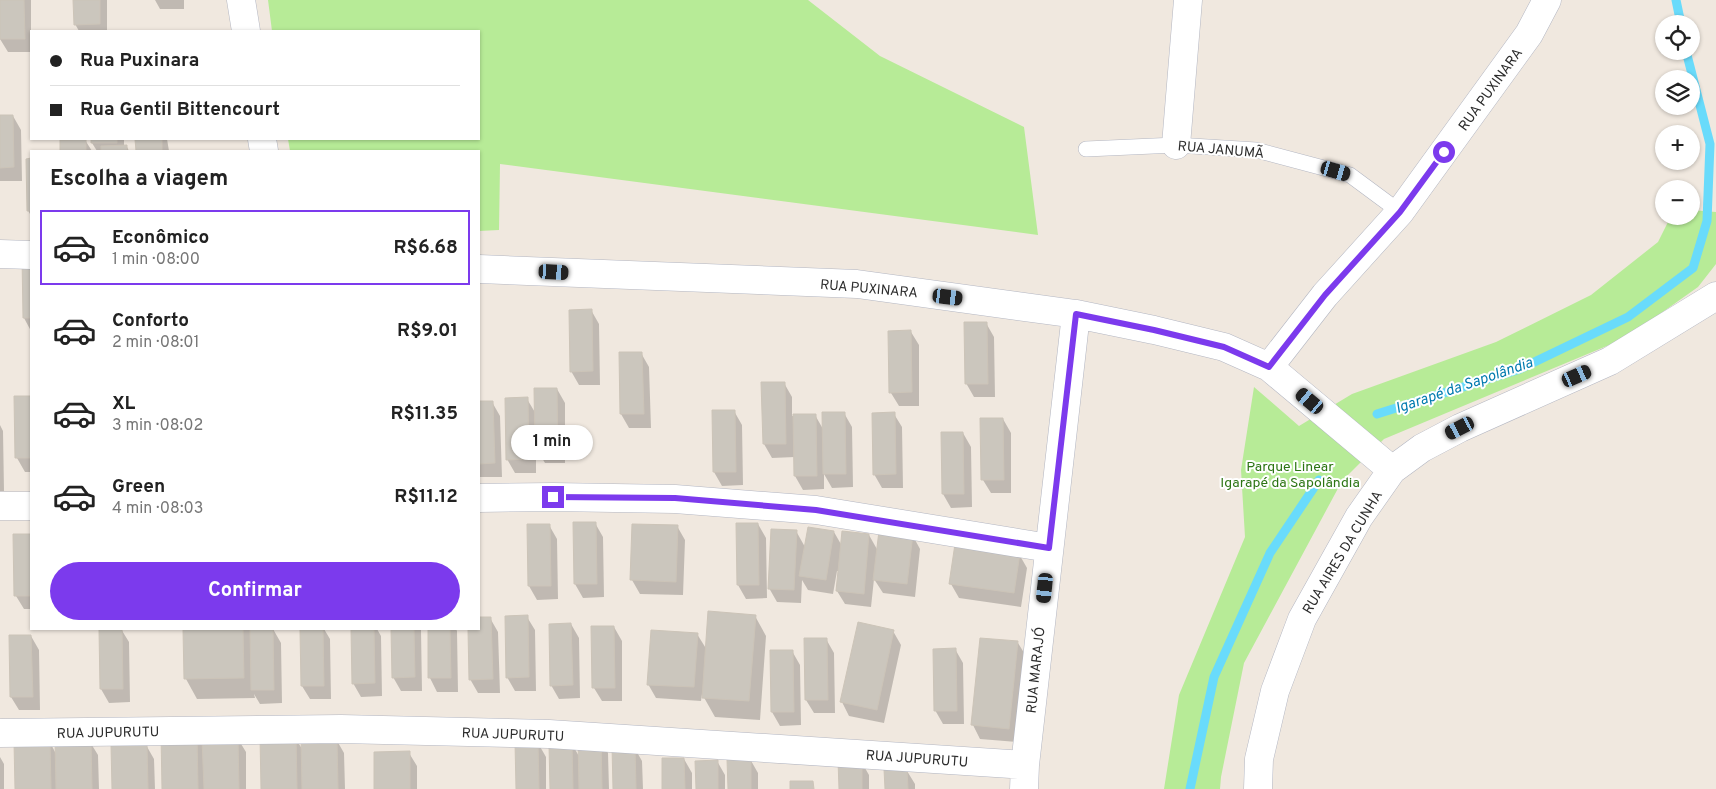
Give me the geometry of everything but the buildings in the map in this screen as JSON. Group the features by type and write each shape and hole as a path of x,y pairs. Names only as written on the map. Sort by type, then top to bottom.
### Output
{"street":[{"path":"241,0 246,30"},
{"path":"1176,145 1188,0"},
{"name":"RUA PUXINARA","path":"480,269 857,284 1076,314 1224,347 1269,367 1325,295 1400,212 1529,34 1547,0"},
{"path":"0,254 30,254"},
{"name":"RUA AIRES DA CUNHA","path":"1258,789 1260,759 1275,691 1302,619 1359,518 1392,470 1422,448 1460,428 1610,362 1716,296"},
{"name":"RUA MARAJÓ","path":"1024,777 1076,314"},
{"path":"1269,367 1392,470"},
{"path":"480,498 675,498 816,510 1049,548"},
{"path":"0,506 30,506"},
{"name":"RUA JUPURUTU","path":"0,733 341,729 549,734 1024,777"}],"lane":[{"name":"RUA JANUMÃ","path":"1086,149 1176,145 1256,150 1350,175 1400,212"}],"green space":[{"path":"268,0 808,0 880,56 1024,127 1038,235 500,164 499,230 480,231 480,150 290,150 288,140 480,140 480,30 272,30"},
{"name":"Parque Linear Igarapé da Sapolândia","path":"1700,211 1716,212 1716,264 1698,287 1626,338 1384,439 1342,481 1244,663 1220,789 1164,789 1179,695 1245,537 1241,470 1254,387 1299,426 1352,394 1496,342 1591,295 1658,242 1666,225 1700,225"}],"waterway":[{"name":"Igarapé da Sapolândia","path":"1676,0 1679,15"},
{"name":"Igarapé da Sapolândia","path":"1377,414 1520,369 1628,317 1693,268 1707,221 1710,144 1688,60"},
{"name":"Igarapé da Sapolândia","path":"1190,789 1214,677 1270,553 1319,480"}],"route":[{"path":"553,497 675,498 816,510 1049,548 1076,314 1224,347 1269,367 1325,295 1400,212 1444,152"}]}
